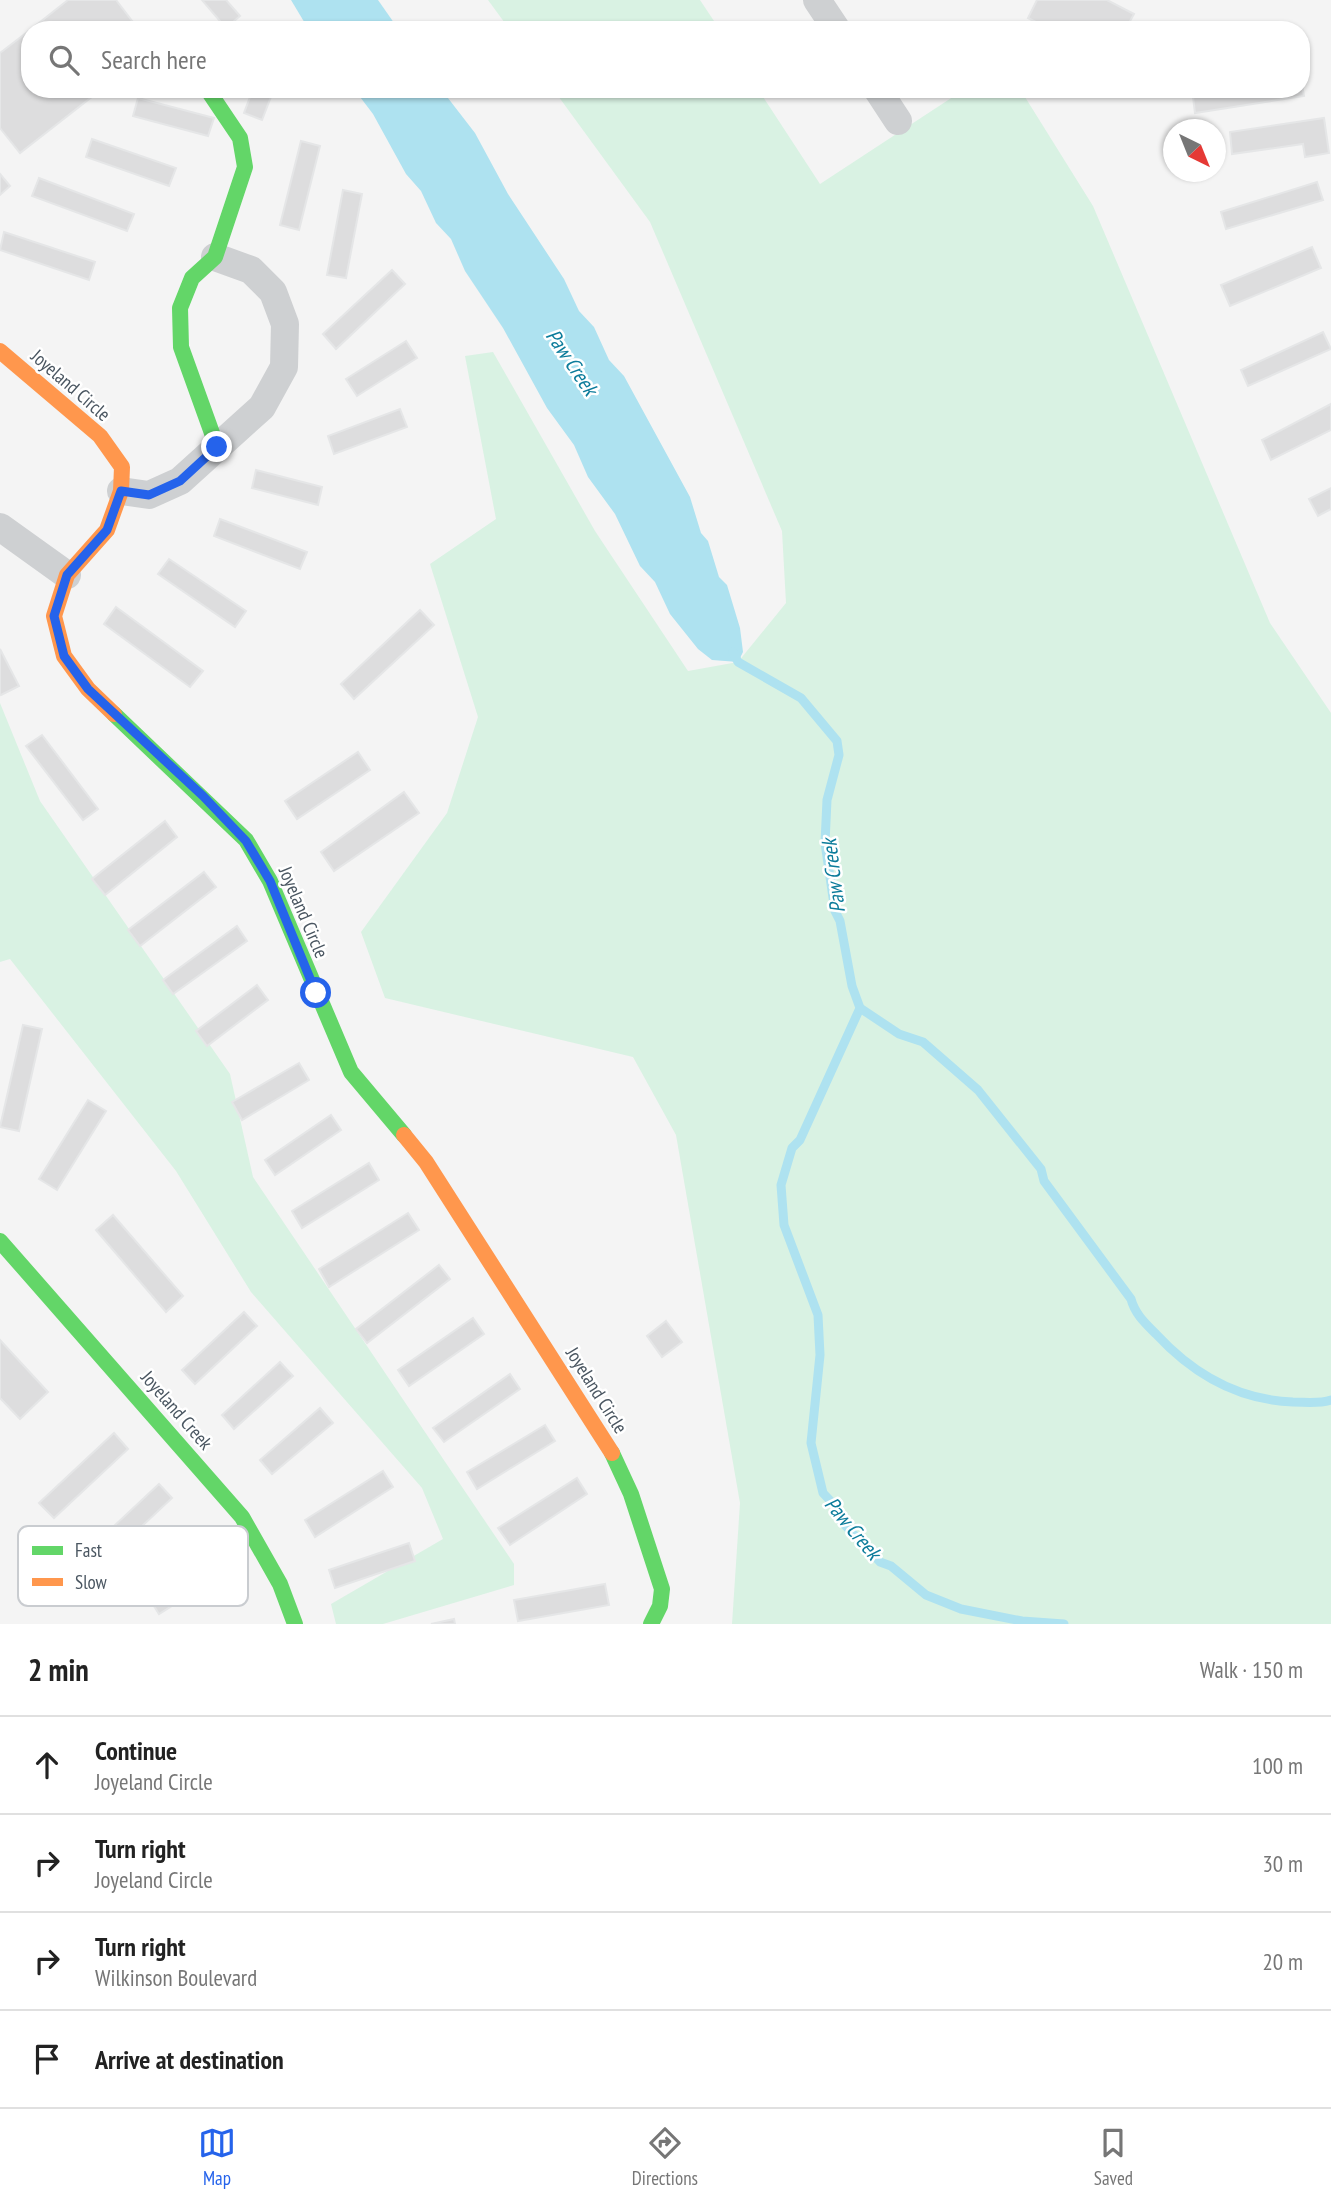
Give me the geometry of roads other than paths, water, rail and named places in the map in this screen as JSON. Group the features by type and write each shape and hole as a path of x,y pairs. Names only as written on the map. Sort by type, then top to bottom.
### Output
{"street":[{"path":"817,0 831,21"},
{"path":"213,98 240,138 245,167 215,257 192,278 180,308 181,347 217,447"},
{"path":"883,98 898,121"},
{"path":"121,491 149,495 180,481 262,407 284,367 285,324 273,292 251,270 215,257"},
{"name":"Joyeland Circle","path":"0,351 100,436 122,467 121,491 107,530 67,575 54,616 64,656 88,689 203,796 246,841 270,881 351,1072 426,1162 607,1443 631,1494 662,1589 660,1606 651,1624"},
{"path":"0,527 67,575"},
{"name":"Joyeland Creek","path":"0,1241 247,1526"},
{"name":"Joyeland Creek","path":"248,1528 280,1584 295,1624"}],"water":[{"path":"291,0 378,0 393,21 304,21"},
{"path":"361,98 448,98 475,133 508,194 564,279 579,311 594,327 609,360 624,376 690,497 719,577 727,585 740,628 743,652 738,662 712,660 698,649 670,614 655,582 640,566 615,514 588,477 574,445 547,408 503,328 465,271 451,239 436,223 421,191 406,174 373,114"}],"waterway":[{"name":"Paw Creek","path":"733,652 738,662 801,698 837,741 839,755 827,800 825,843 835,911 840,921 852,986 860,1008 800,1140 792,1148 781,1185 784,1225 818,1315 820,1355 811,1443 823,1493 838,1509 841,1521 880,1562 891,1566 926,1595 961,1609 1022,1621 1064,1624"},
{"path":"860,1008 899,1034 923,1042 978,1090 1041,1169 1044,1181 1131,1299 1141,1318 1185,1361 1217,1382 1253,1396 1293,1402 1331,1400"}]}
